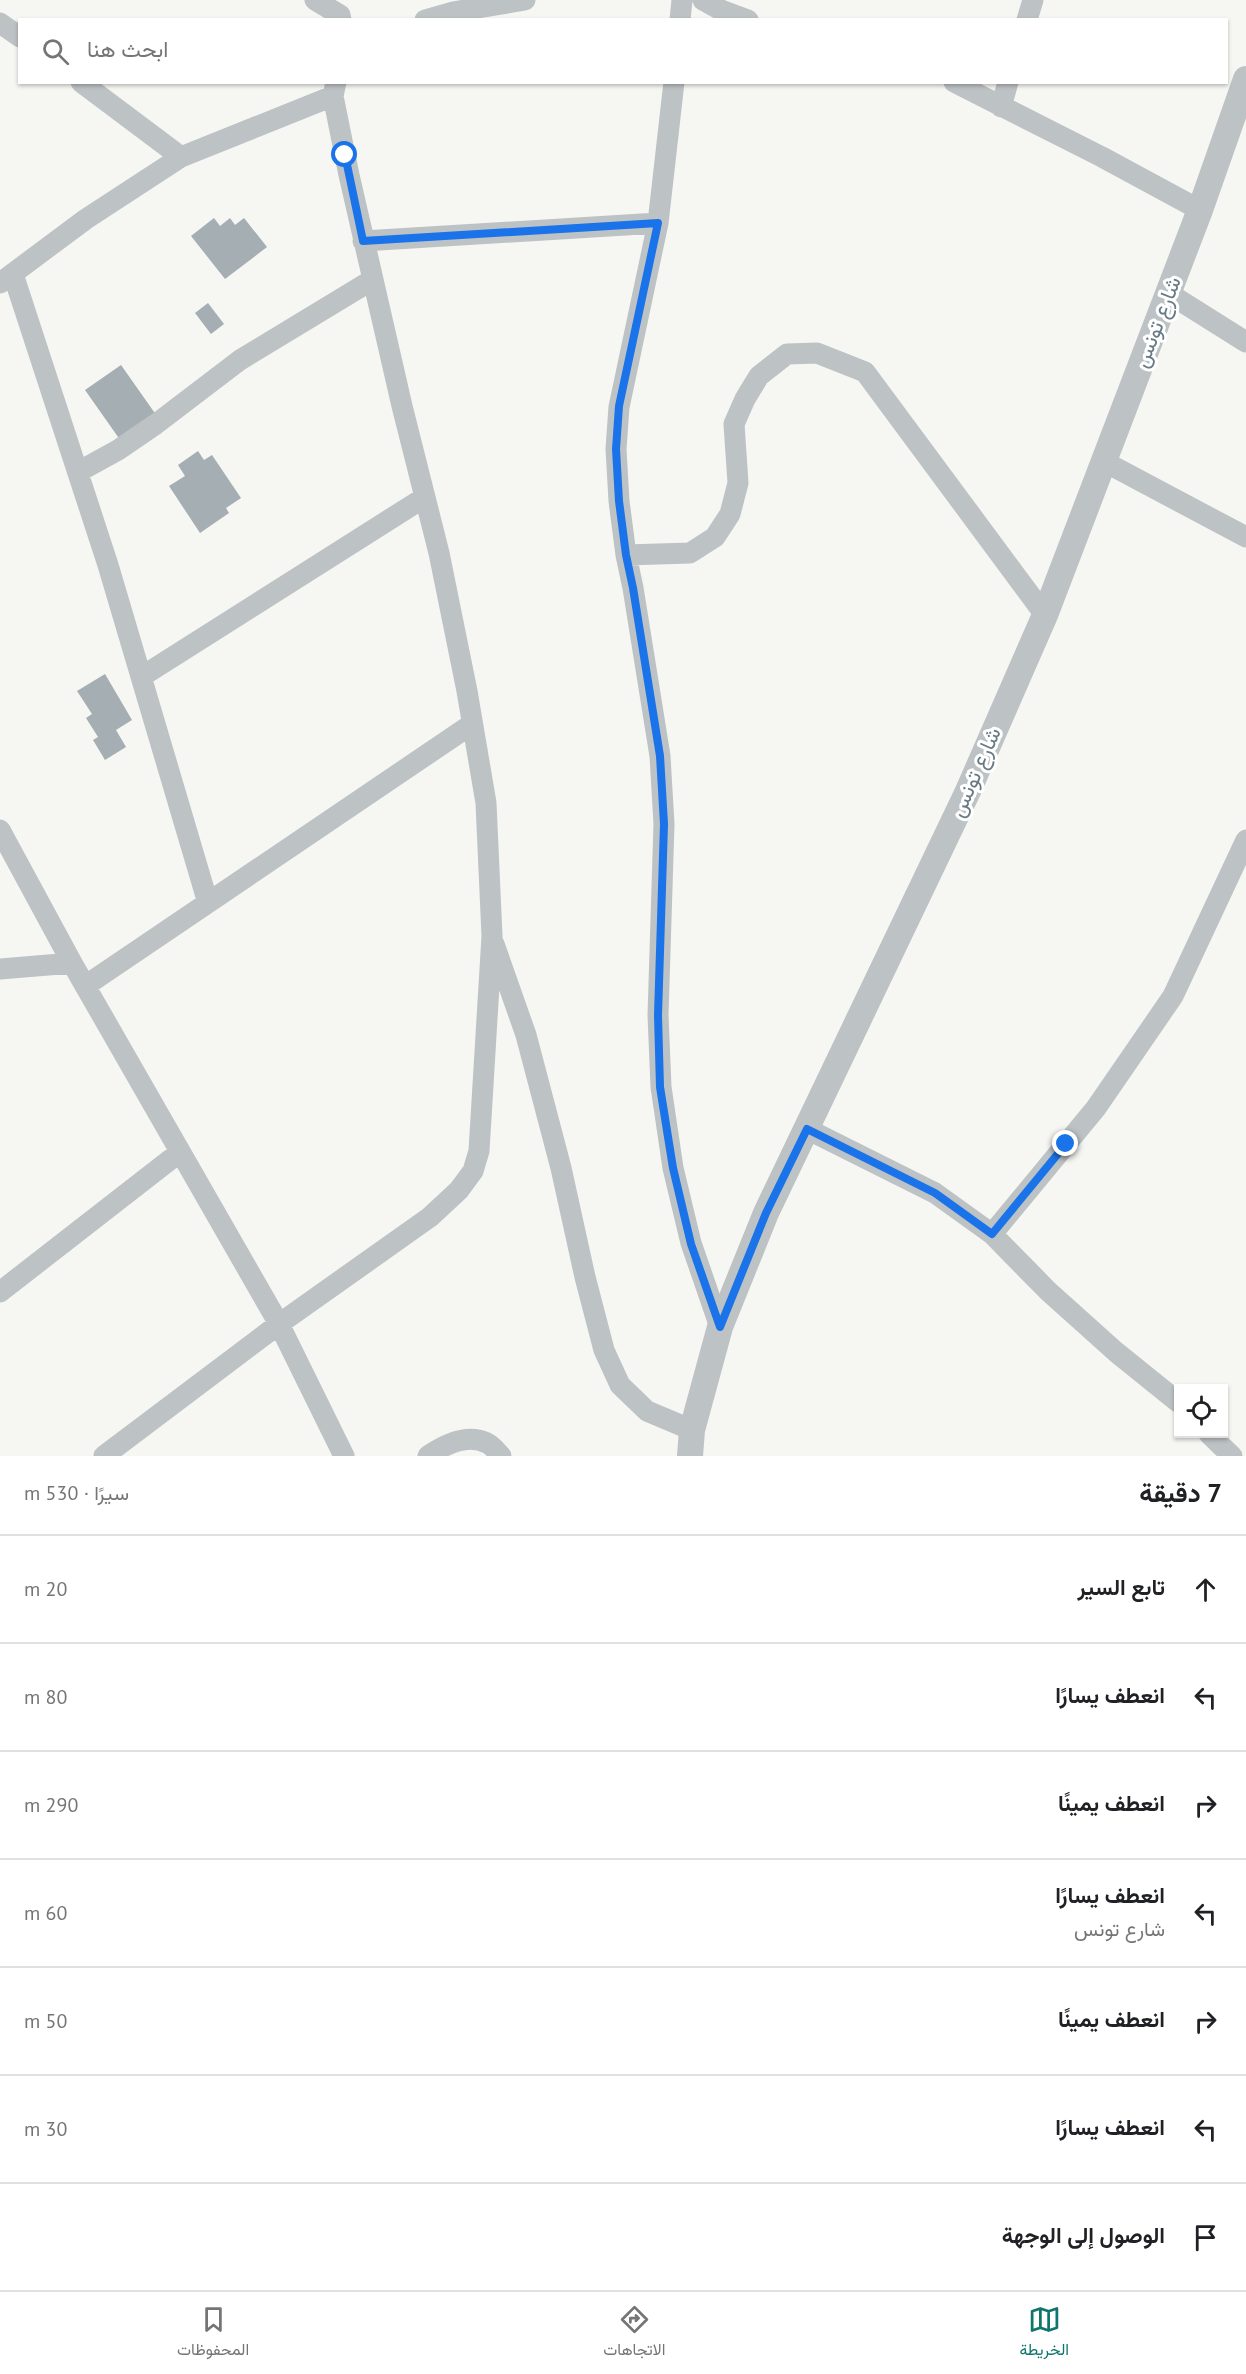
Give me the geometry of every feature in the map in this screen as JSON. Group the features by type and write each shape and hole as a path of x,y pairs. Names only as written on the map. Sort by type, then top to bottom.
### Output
{"street":[{"path":"315,0 340,12"},
{"path":"432,18 453,12 525,0"},
{"path":"680,18 682,0"},
{"path":"702,0 743,18"},
{"path":"1028,18 1033,0"},
{"path":"0,23 18,36"},
{"name":"شارع تونس","path":"690,1456 692,1430 720,1327 766,1213 968,791 1045,615 1200,210 1246,79"},
{"path":"84,84 181,157"},
{"path":"674,84 658,223 619,406 616,449 619,501 626,555 660,756 664,824 658,1015 660,1087 673,1168 691,1244 720,1327"},
{"path":"958,84 1200,210"},
{"path":"1001,107 1007,84"},
{"path":"104,1456 279,1324 430,1217 459,1190 473,1171 479,1151 492,936 486,803 439,553 363,241 334,89 181,157 86,219 6,278 78,472 208,903"},
{"path":"363,241 658,223"},
{"path":"78,472 118,450 156,424 240,360 372,280"},
{"path":"1168,293 1246,342"},
{"path":"626,555 690,552 715,537 730,514 738,483 734,423 745,399 759,376 787,354 817,352 865,372 1045,615"},
{"path":"1103,461 1246,537"},
{"path":"141,677 425,497"},
{"path":"85,986 472,724"},
{"path":"0,830 72,963 279,1324 344,1456"},
{"path":"992,1234 1096,1108 1173,996 1246,840"},
{"path":"492,936 526,1035 561,1168 604,1350 620,1385 647,1411 692,1430"},
{"path":"0,969 72,963"},
{"path":"807,1129 935,1193 992,1234 1048,1291 1116,1352 1174,1398"},
{"path":"0,1292 180,1152"},
{"path":"1213,1438 1232,1456"},
{"path":"428,1456 444,1445 465,1440 487,1443 501,1456"}],"building":[{"path":"214,218 220,226 230,218 235,225 244,218 267,247 225,279 191,236"},
{"path":"208,303 224,324 211,334 195,313"},
{"path":"121,365 159,419 123,444 85,390"},
{"path":"198,451 204,460 212,455 241,498 226,508 229,513 200,533 169,486 185,476 178,465"},
{"path":"105,674 132,720 116,730 126,747 105,760 93,740 98,737 86,718 92,714 77,691"}],"route":[{"path":"345,155 363,241 658,223 619,406 616,449 619,501 626,555 642,637 660,756 664,824 658,1015 660,1087 673,1168 691,1244 720,1327 766,1213 807,1129 935,1193 992,1234 1066,1144"}]}
